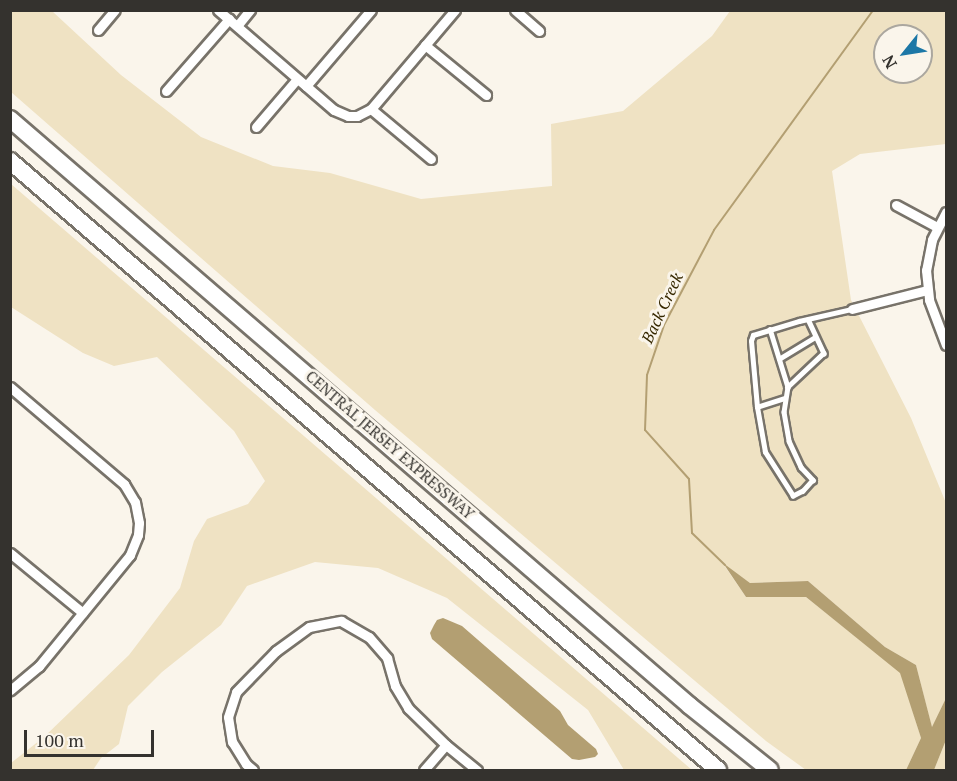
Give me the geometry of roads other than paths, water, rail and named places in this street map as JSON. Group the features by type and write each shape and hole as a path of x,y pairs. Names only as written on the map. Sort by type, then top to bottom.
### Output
{"highway":[{"name":"CENTRAL JERSEY EXPRESSWAY","path":"10,118 674,692 770,771"},
{"path":"10,161 717,771"}],"street":[{"path":"98,30 115,10"},
{"path":"218,10 334,110 348,116 357,116 371,109 455,10"},
{"path":"237,26 250,10"},
{"path":"306,86 371,10"},
{"path":"515,10 539,31"},
{"path":"166,91 229,19"},
{"path":"425,45 486,95"},
{"path":"255,127 297,79"},
{"path":"371,109 431,159"},
{"path":"896,205 937,227"},
{"path":"946,212 937,227 928,255 927,290 946,345"},
{"path":"852,309 927,290"},
{"path":"10,387 124,484 135,502 139,523 135,546 130,555 39,666 10,690"},
{"path":"10,553 83,613"},
{"path":"253,771 232,742 228,717 236,692 276,651 309,627 341,621 369,637 387,658 395,686 408,708 477,771"},
{"path":"424,771 446,745"}],"lane":[{"path":"808,319 824,353 788,387 785,398 784,412 789,441 801,467 813,480 803,491 793,496 765,452 757,406 751,341 753,335 770,329 808,319 852,309"},
{"path":"770,329 788,387"},
{"path":"779,359 815,337"},
{"path":"757,406 785,398"}],"waterway":[{"name":"Back Creek","path":"725,565 692,533 689,479 645,430 647,375 664,325 714,230 873,10"}]}
